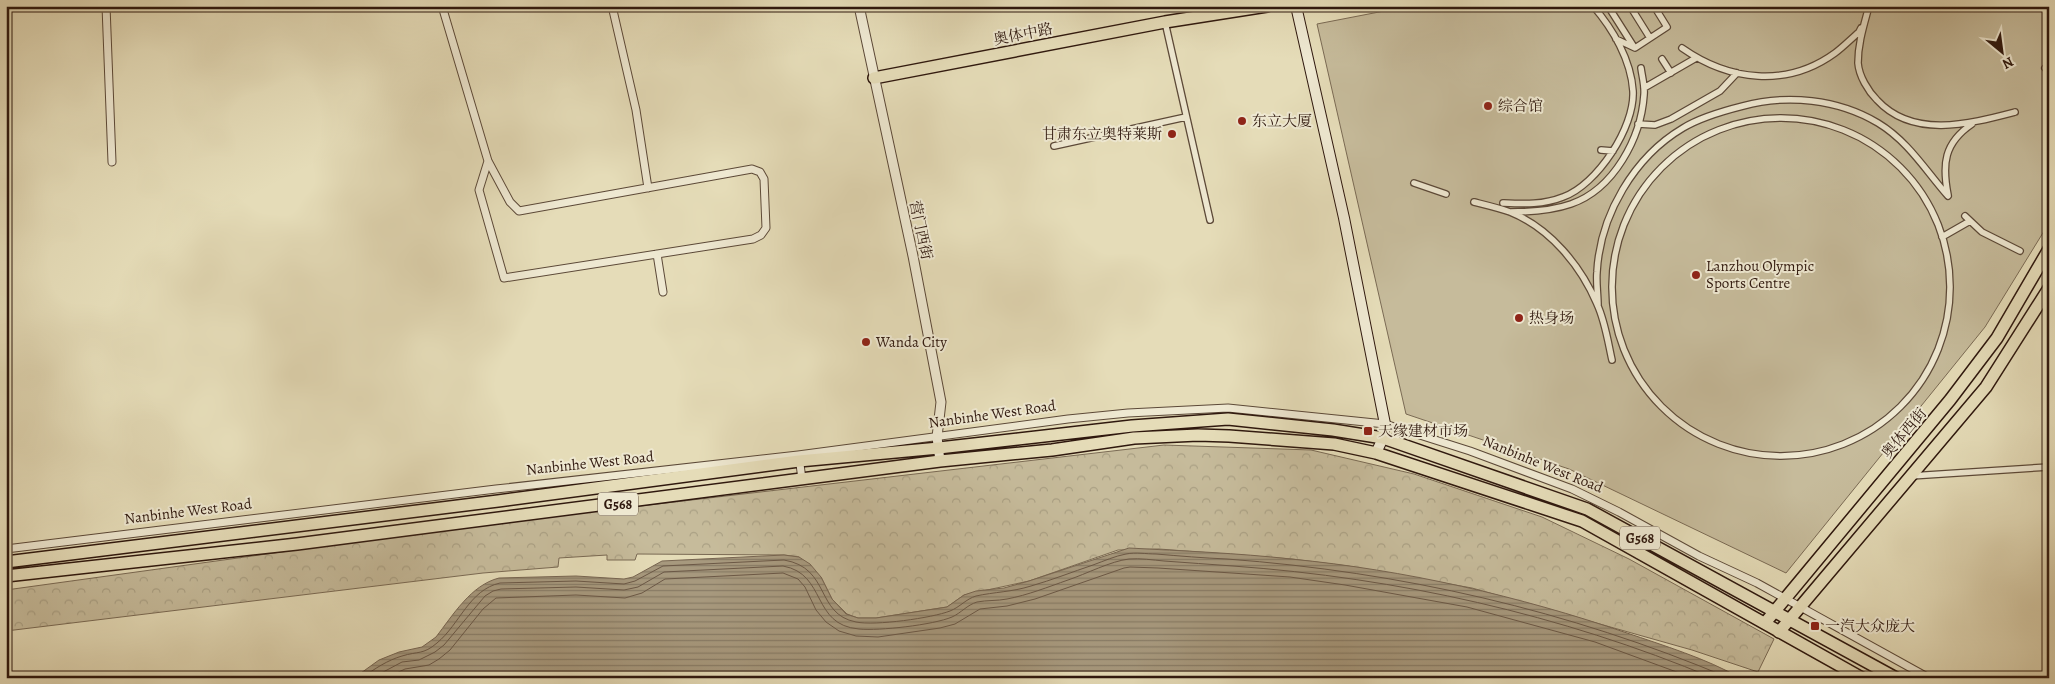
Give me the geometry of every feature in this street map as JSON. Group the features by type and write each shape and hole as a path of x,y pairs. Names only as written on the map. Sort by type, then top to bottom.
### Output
{"main road":[{"name":"奥体中路","path":"874,78 1165,22 1268,6"},
{"path":"1296,6 1344,218 1385,424 1383,438 1376,453"},
{"name":"奥体西街","path":"1765,624 1956,392 1997,338 2049,249"},
{"path":"1780,632 1986,387 2049,288"},
{"name":"Nanbinhe West Road","path":"6,562 498,501 799,458 938,442 1228,420 1333,430 1383,438 1587,509 1896,678"},
{"name":"G568","path":"6,576 297,544 940,461 1052,450 1134,438 1198,435 1334,444 1376,453 1582,521 1859,676"},
{"path":"1883,670 1902,678"}],"street":[{"path":"106,6 112,162"},
{"path":"442,6 488,161 510,202 519,211 752,169 760,172 764,179 766,228 761,235 753,239 504,278 479,190 488,161"},
{"path":"612,6 636,110 648,188"},
{"name":"营门西街","path":"859,6 913,256 941,402 938,442 940,461"},
{"path":"1503,203 1536,204 1565,197 1590,180 1609,159 1628,120 1633,92 1628,63 1616,39 1593,6"},
{"path":"1608,6 1635,48"},
{"path":"1630,6 1650,38"},
{"path":"1635,48 1667,27 1654,6"},
{"path":"1869,6 1860,40 1858,65 1863,80 1872,95 1886,110 1903,119 1944,126 1973,123 2015,112"},
{"path":"1682,48 1696,58 1722,70 1752,77 1776,76 1807,68 1835,53 1859,32 1866,16 1874,6"},
{"path":"1165,22 1210,220"},
{"path":"1616,39 1635,48"},
{"path":"1644,88 1696,58"},
{"path":"1662,59 1671,73"},
{"path":"1510,212 1541,211 1572,204 1593,192 1613,174 1627,151 1638,124 1645,94 1641,68"},
{"path":"1638,124 1655,125 1671,119 1720,91 1737,74"},
{"path":"1612,360 1598,306 1596,272 1603,234 1617,200 1636,170 1659,146 1683,128 1725,111 1753,103 1778,100 1807,100 1843,107 1878,123 1901,141 1926,167 1948,196 1944,164 1950,148 1961,131 1973,123"},
{"path":"1054,146 1186,117"},
{"path":"1771,117 1808,120 1846,130 1886,154 1914,181 1934,212 1942,237 1949,266 1950,306 1940,346 1923,379 1896,410 1864,434 1831,449 1794,455 1756,456 1706,440 1683,426 1657,401 1633,367 1620,338 1611,290 1615,249 1629,212 1655,175 1684,150 1722,130 1771,117"},
{"path":"1601,150 1613,151"},
{"path":"1414,183 1446,194"},
{"path":"1474,202 1510,212 1527,220 1551,239 1571,259 1584,278 1598,306"},
{"path":"1942,237 1967,218 1982,232 2020,251"},
{"path":"657,254 663,292"},
{"name":"Nanbinhe West Road","path":"938,442 1103,416 1212,409 1304,414 1351,422 1385,424 1470,451 1572,489 1619,512 1699,556 1757,583 1929,678"},
{"path":"799,458 802,479"},
{"name":"Nanbinhe West Road","path":"6,548 496,489 799,458"},
{"path":"1911,476 2049,467"}],"green space":[{"name":"Lanzhou Olympic Sports Centre","path":"1410,6 2049,6 2049,223 1985,327 1786,573 1569,469 1406,414 1317,24"},
{"path":"1164,445 1311,450 1414,474 1542,517 1629,559 1774,639 1758,672 1692,650 1472,588 1348,566 1292,559 1159,549 1118,550 1029,581 964,595 947,607 876,618 858,618 847,614 832,599 821,577 799,557 784,555 637,554 635,560 607,560 607,555 559,558 558,567 483,573 6,631 6,590 477,525"}],"water":[{"path":"1129,548 1291,559 1419,577 1545,607 1670,648 1740,678 354,678 379,660 399,652 422,647 436,637 471,594 480,587 499,578 576,576 624,579 633,577 662,561 784,555 799,557 810,564 821,577 832,599 846,614 858,618 876,618 947,607 964,595 976,591 1004,588 1029,581"}],"place":[{"name":"综合馆","path":"1488,106"},
{"name":"东立大厦","path":"1242,121"},
{"name":"甘肃东立奥特莱斯","path":"1172,134"},
{"name":"Lanzhou Olympic Sports Centre","path":"1696,275"},
{"name":"热身场","path":"1519,318"},
{"name":"Wanda City","path":"866,342"},
{"name":"天缘建材市场","path":"1368,431"},
{"name":"一汽大众庞大","path":"1815,626"}]}
